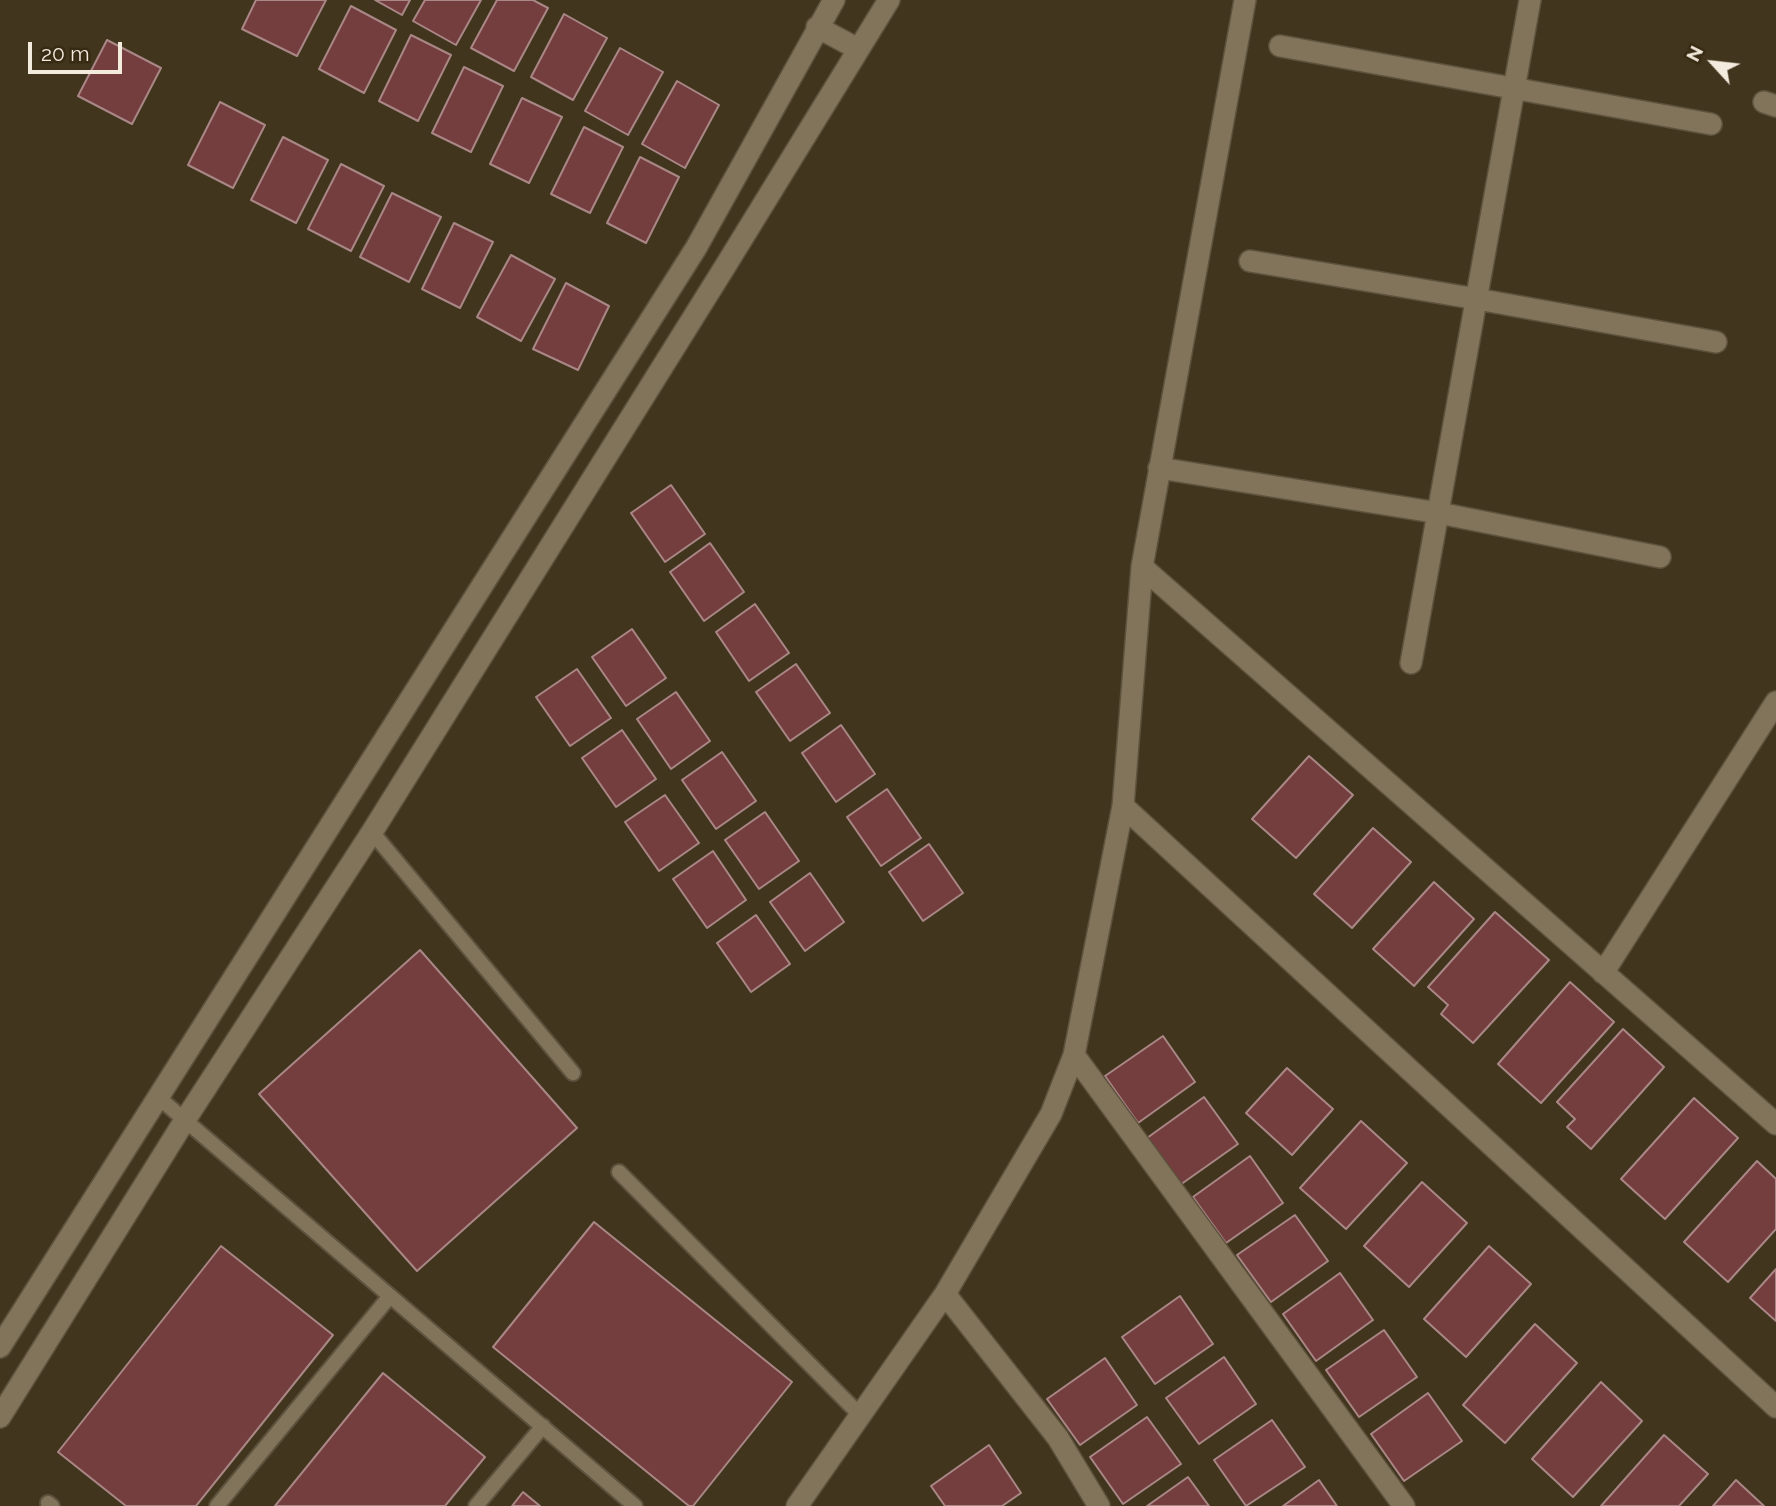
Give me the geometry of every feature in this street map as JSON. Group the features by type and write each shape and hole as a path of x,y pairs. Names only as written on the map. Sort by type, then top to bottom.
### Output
{"street":[{"path":"0,1347 696,248 834,0"},
{"path":"0,1417 185,1119 372,832 888,0"},
{"path":"797,1506 945,1294 1051,1114 1074,1055 1123,806 1142,567 1245,0"},
{"path":"1411,663 1530,0"},
{"path":"817,27 858,49"},
{"path":"1280,46 1711,124"},
{"path":"696,248 726,265"},
{"path":"1250,261 1716,342"},
{"path":"1159,468 1439,513 1660,557"},
{"path":"1142,567 1776,1124"},
{"path":"1603,972 1776,702"},
{"path":"1123,806 1776,1407"},
{"path":"1074,1055 1404,1506"},
{"path":"945,1294 1058,1438 1099,1506"}],"lane":[{"path":"372,832 573,1073"},
{"path":"159,1097 635,1506"},
{"path":"619,1172 860,1415"},
{"path":"217,1506 390,1296"},
{"path":"476,1506 543,1426"}],"building":[{"path":"256,0 326,0 297,56 242,29"},
{"path":"375,0 410,0 402,15"},
{"path":"425,0 481,0 456,45 413,21"},
{"path":"497,0 533,0 548,8 514,71 471,48"},
{"path":"351,6 396,30 364,93 319,69"},
{"path":"564,14 607,38 573,100 531,77"},
{"path":"411,35 451,55 418,121 379,101"},
{"path":"107,40 161,68 132,124 78,96"},
{"path":"620,48 663,72 628,135 585,111"},
{"path":"464,67 503,86 471,152 432,133"},
{"path":"677,81 719,105 685,168 642,144"},
{"path":"522,98 562,117 529,183 490,164"},
{"path":"220,102 265,125 233,188 188,165"},
{"path":"584,127 623,147 590,213 551,194"},
{"path":"283,137 328,160 296,223 251,200"},
{"path":"640,157 679,177 646,243 607,223"},
{"path":"341,164 384,186 351,251 308,229"},
{"path":"392,193 441,217 409,282 360,257"},
{"path":"454,223 493,242 460,308 422,289"},
{"path":"511,255 555,279 521,341 477,317"},
{"path":"566,283 609,306 578,370 533,349"},
{"path":"671,485 705,534 665,562 631,513"},
{"path":"710,543 744,592 704,621 670,572"},
{"path":"755,604 789,653 749,681 716,632"},
{"path":"632,629 666,678 626,706 592,657"},
{"path":"796,664 830,713 790,741 756,692"},
{"path":"577,669 611,718 570,746 536,697"},
{"path":"676,692 710,741 671,769 637,719"},
{"path":"841,725 875,774 836,802 802,753"},
{"path":"622,730 656,779 616,807 582,758"},
{"path":"722,752 756,801 716,829 682,780"},
{"path":"1309,756 1353,795 1296,858 1252,819"},
{"path":"887,789 921,838 881,866 847,817"},
{"path":"665,795 699,843 659,871 625,822"},
{"path":"765,812 799,861 759,889 725,840"},
{"path":"1373,828 1411,862 1352,928 1314,894"},
{"path":"929,844 963,893 923,921 889,872"},
{"path":"713,851 746,900 707,928 673,879"},
{"path":"810,873 844,922 805,951 770,902"},
{"path":"1434,882 1474,919 1414,986 1373,949"},
{"path":"1495,912 1549,960 1473,1043 1441,1014 1448,1005 1428,987"},
{"path":"756,915 790,964 751,992 717,943"},
{"path":"420,950 577,1128 417,1271 259,1094"},
{"path":"1570,982 1614,1022 1541,1103 1498,1064"},
{"path":"1623,1029 1664,1067 1591,1149 1567,1127 1575,1119 1557,1102"},
{"path":"1163,1036 1195,1082 1138,1123 1105,1076"},
{"path":"1287,1068 1333,1109 1292,1155 1246,1113"},
{"path":"1204,1097 1238,1144 1180,1185 1147,1138"},
{"path":"1694,1098 1738,1138 1665,1219 1621,1179"},
{"path":"1361,1121 1407,1163 1346,1229 1300,1188"},
{"path":"1250,1156 1283,1203 1226,1243 1193,1197"},
{"path":"1757,1161 1776,1179 1776,1229 1728,1282 1684,1242"},
{"path":"1422,1182 1467,1223 1409,1287 1364,1246"},
{"path":"1295,1215 1328,1261 1271,1302 1237,1255"},
{"path":"594,1222 792,1382 693,1506 689,1506 493,1347"},
{"path":"221,1246 333,1335 196,1506 126,1506 58,1452"},
{"path":"1489,1246 1531,1284 1466,1357 1424,1319"},
{"path":"1776,1269 1776,1321 1750,1298"},
{"path":"1340,1273 1373,1320 1316,1361 1283,1314"},
{"path":"1180,1296 1213,1344 1155,1384 1122,1337"},
{"path":"1535,1324 1577,1363 1505,1443 1463,1405"},
{"path":"1384,1330 1417,1377 1359,1417 1326,1370"},
{"path":"1224,1357 1256,1404 1199,1444 1166,1398"},
{"path":"1105,1358 1137,1405 1080,1445 1047,1399"},
{"path":"383,1373 485,1457 445,1506 275,1506"},
{"path":"1601,1382 1642,1421 1573,1497 1532,1459"},
{"path":"1428,1393 1462,1441 1404,1481 1371,1434"},
{"path":"1147,1417 1181,1464 1123,1504 1090,1457"},
{"path":"1272,1420 1305,1467 1246,1506 1214,1460"},
{"path":"1664,1435 1708,1474 1679,1506 1601,1506"},
{"path":"989,1445 1021,1493 1002,1506 945,1506 931,1486"},
{"path":"1188,1477 1209,1506 1147,1506"},
{"path":"1319,1480 1337,1506 1283,1506"},
{"path":"1736,1480 1764,1506 1713,1506"},
{"path":"523,1492 540,1506 512,1506"}]}
